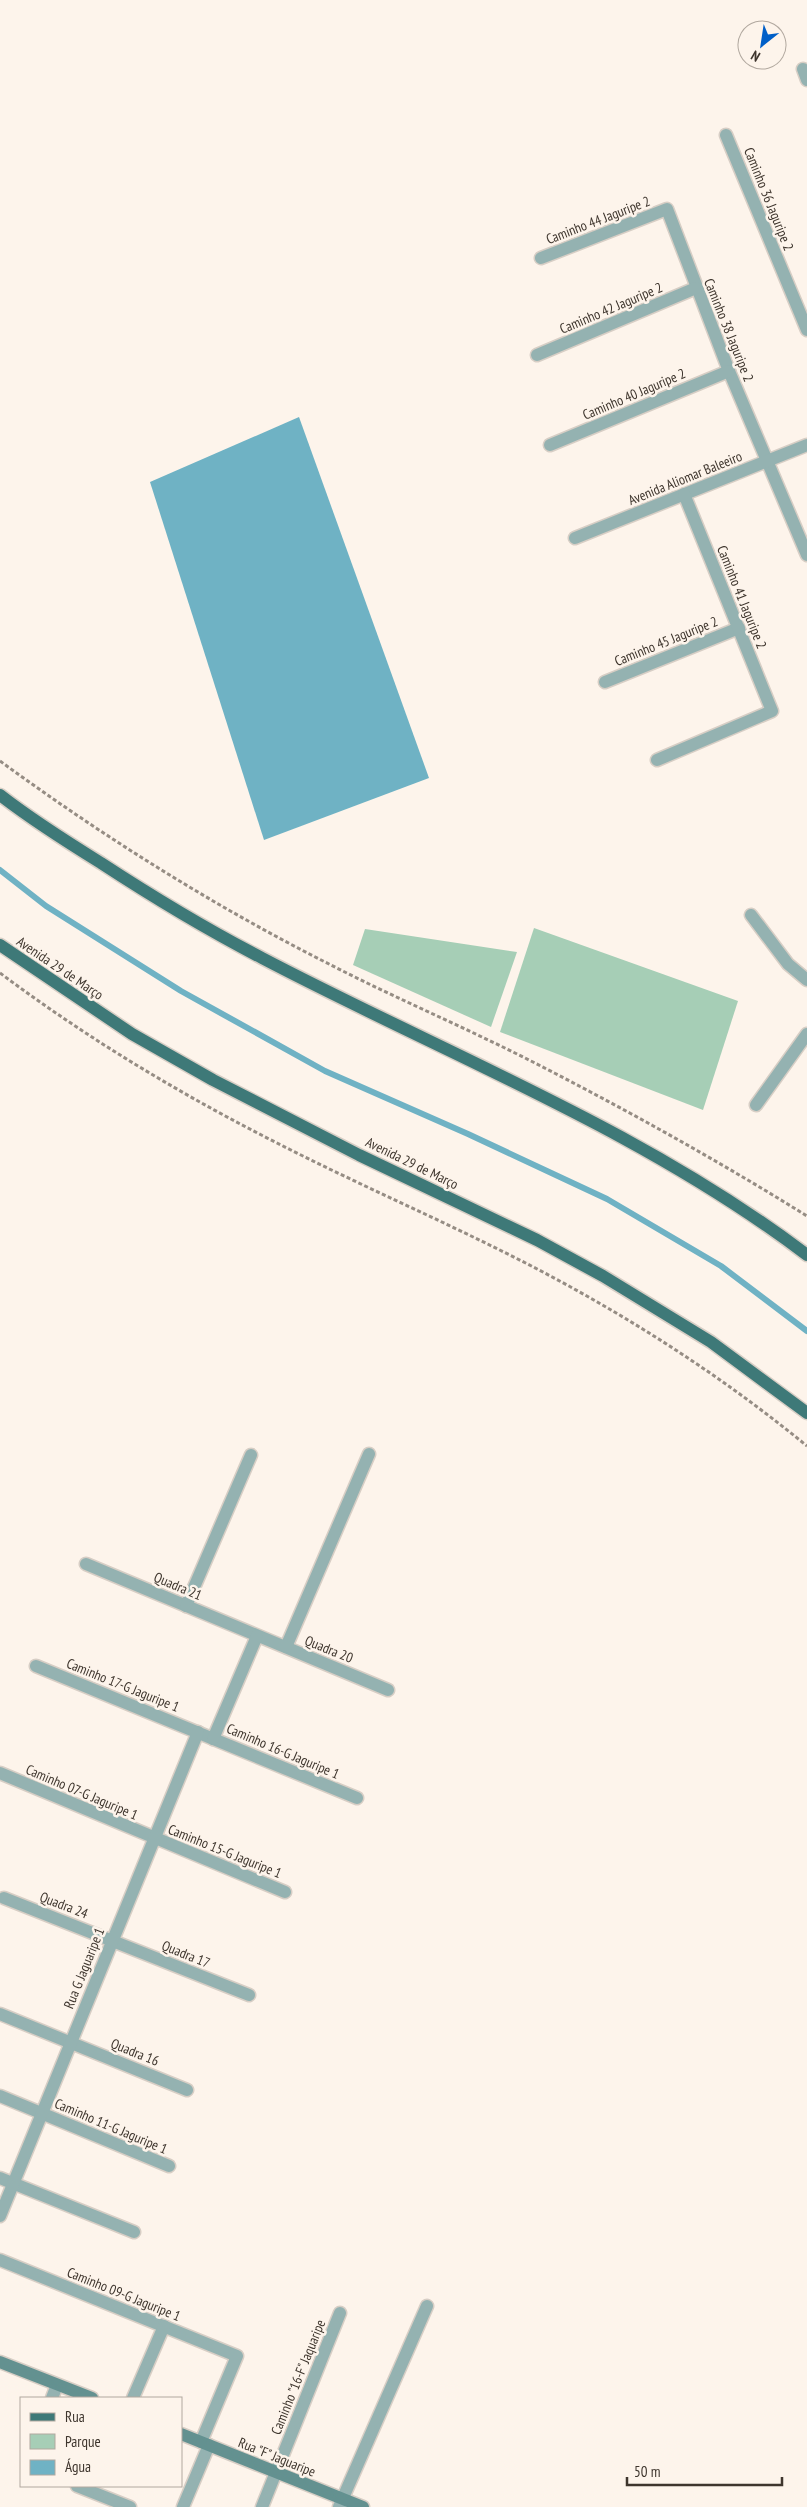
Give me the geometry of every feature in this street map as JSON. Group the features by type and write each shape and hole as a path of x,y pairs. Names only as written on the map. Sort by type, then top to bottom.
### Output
{"main road":[{"path":"0,795 68,843 201,926 620,1137 738,1206 807,1255"},
{"name":"Avenida 29 de Março","path":"0,945 132,1034 213,1080 359,1155 537,1240 603,1276 711,1342 807,1413"},
{"path":"0,2362 89,2397"},
{"name":"Rua \"F\" Jaguaripe","path":"182,2434 276,2473 340,2503 362,2507"}],"street":[{"name":"Caminho 36 Jaguripe 2","path":"726,135 807,330"},
{"name":"Caminho 44 Jaguripe 2","path":"541,258 667,209"},
{"name":"Caminho 38 Jaguripe 2","path":"667,209 729,371 768,461"},
{"name":"Caminho 42 Jaguripe 2","path":"537,354 696,288"},
{"name":"Caminho 40 Jaguripe 2","path":"550,445 729,371"},
{"name":"Avenida Aliomar Baleeiro","path":"575,538 807,445"},
{"path":"768,461 807,556"},
{"name":"Caminho 41 Jaguripe 2","path":"657,760 772,711 684,494"},
{"name":"Caminho 45 Jaguripe 2","path":"604,682 739,628"},
{"path":"751,915 788,964 807,980"},
{"path":"756,1105 807,1034"},
{"path":"286,1647 369,1454"},
{"path":"186,1606 251,1455"},
{"name":"Quadra 21","path":"86,1564 257,1636"},
{"path":"214,1739 257,1636"},
{"name":"Quadra 20","path":"257,1636 388,1690"},
{"name":"Caminho 17-G Jaguripe 1","path":"36,1666 198,1732"},
{"name":"Caminho 16-G Jaguripe 1","path":"198,1732 357,1798"},
{"name":"Rua G Jaguaripe 1","path":"0,2216 153,1838 198,1732"},
{"name":"Caminho 07-G Jaguripe 1","path":"0,1774 153,1838"},
{"name":"Caminho 15-G Jaguripe 1","path":"153,1838 285,1892"},
{"name":"Quadra 24","path":"4,1898 112,1940"},
{"name":"Quadra 17","path":"112,1940 249,1995"},
{"name":"Quadra 16","path":"0,2014 188,2090"},
{"name":"Caminho 11-G Jaguripe 1","path":"0,2096 169,2166"},
{"path":"0,2178 134,2232"},
{"name":"Caminho 09-G Jaguripe 1","path":"0,2260 236,2356 205,2443"},
{"path":"340,2503 426,2306"},
{"name":"Caminho \"16-F\" Jaquaripe","path":"262,2507 340,2313"},
{"path":"133,2397 164,2326"},
{"path":"52,2397 58,2385"},
{"path":"183,2507 205,2443"},
{"path":"83,2487 100,2490 130,2507"}],"path":[{"path":"0,761 115,841 180,882 328,964 528,1060 625,1110 734,1171 807,1216"},
{"path":"0,973 114,1052 198,1100 277,1143 482,1241 629,1320 690,1358 807,1446"}],"green space":[{"path":"534,928 738,1001 703,1110 500,1032"},
{"path":"365,929 517,952 491,1027 353,965"}],"water":[{"path":"299,417 429,778 264,840 150,482"}],"waterway":[{"path":"0,870 46,906 181,991 325,1071 468,1134 607,1199 721,1266 807,1331"}]}
